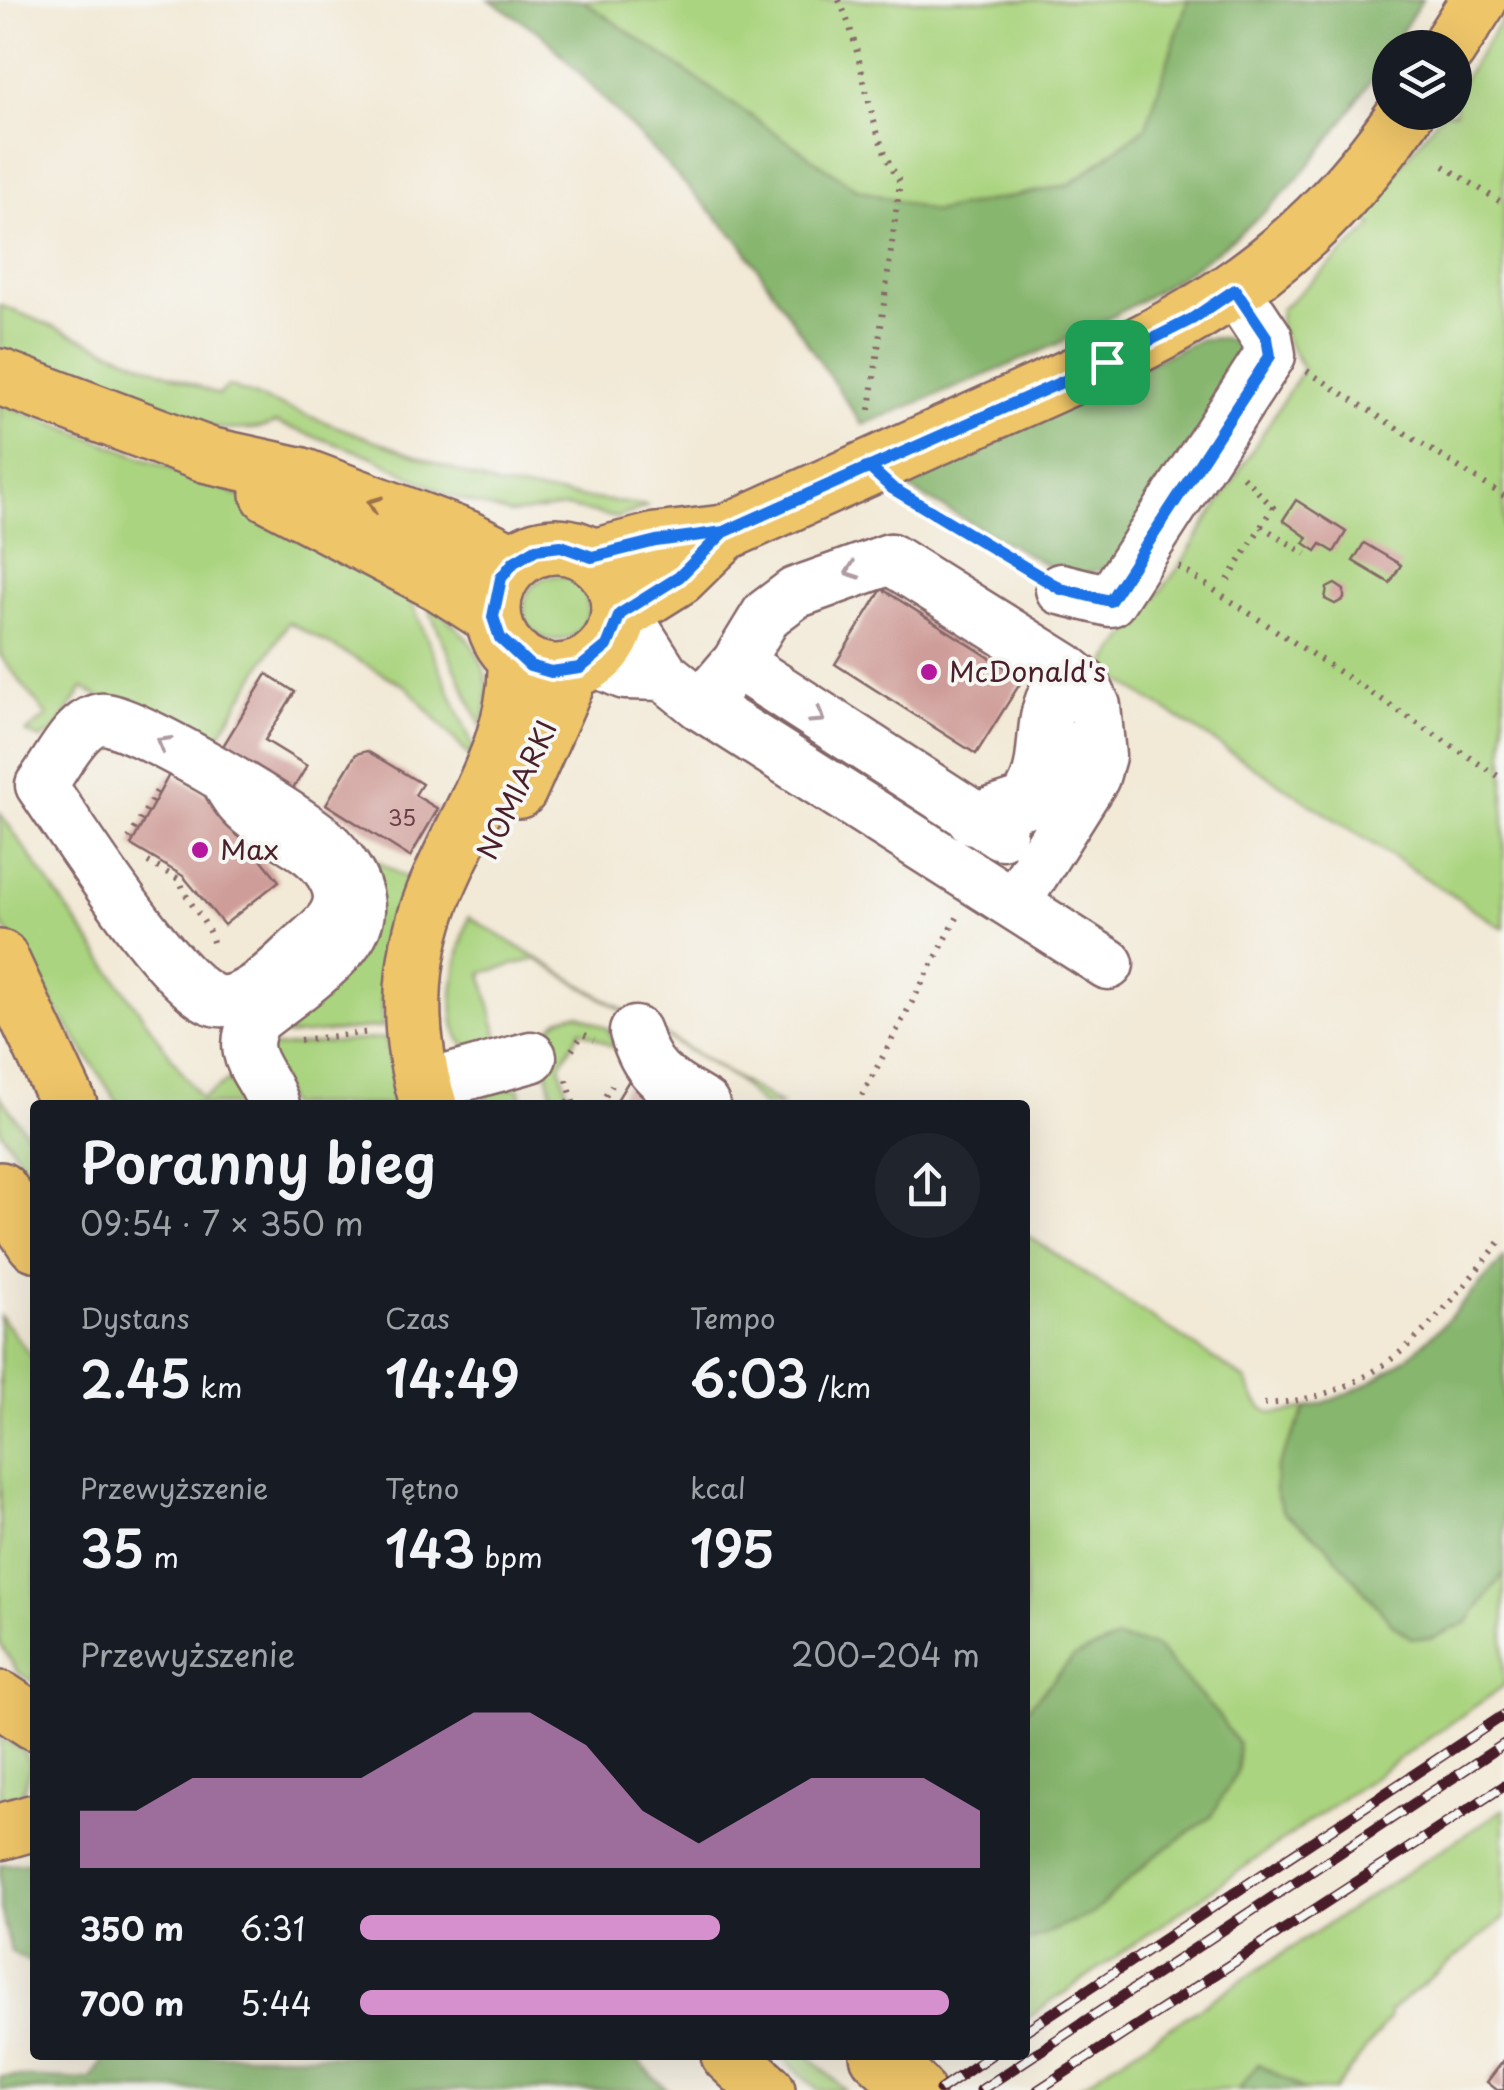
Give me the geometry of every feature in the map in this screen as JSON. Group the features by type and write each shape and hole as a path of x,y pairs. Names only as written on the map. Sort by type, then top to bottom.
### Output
{"main road":[{"path":"1459,30 1478,0"},
{"path":"208,454 287,506 443,585 544,671 600,644 679,577 724,532 868,448 1107,362 1192,319 1276,260 1332,206 1392,130"},
{"path":"7,382 208,454 299,475 466,538 514,562"},
{"path":"592,557 656,541 724,532"},
{"path":"505,637 501,578 514,562 536,549 561,546 602,562 617,590 600,644"},
{"name":"NOMIARKI","path":"447,902 511,718 505,637"},
{"name":"NOMIARKI","path":"447,902 600,644"},
{"path":"447,902 414,969 412,1010 415,1049 447,1096"},
{"path":"0,958 67,1100"},
{"path":"0,1020 56,1100"},
{"path":"0,1190 30,1235"},
{"path":"0,1248 30,1277"},
{"path":"734,2060 767,2090"},
{"path":"883,2060 916,2090"}],"lane":[{"path":"1061,589 1110,601 1270,356 1267,338 1235,290"},
{"path":"683,690 737,663 767,614 794,593 890,559 1085,685 1095,706 1100,756 1094,777 1038,821 1000,834 737,663"},
{"path":"924,579 926,606 1041,680 1066,716 1068,769 995,892"},
{"path":"600,644 626,674 683,690 1108,964"},
{"path":"200,1024 240,1025 256,1019 350,938 359,911 351,878 323,842 225,778 112,717 83,726 41,785 158,952 209,998 240,998 330,924 340,899 335,880 320,860 242,805 225,778"},
{"path":"158,952 159,969 253,1100"},
{"path":"256,1019 246,1053 271,1100"},
{"path":"617,1049 642,1056 655,1075 696,1100"},
{"path":"447,1096 531,1057"}],"path":[{"path":"838,0 864,64 881,152 900,182 868,448 892,488 1061,589"},
{"path":"1444,166 1504,204"},
{"path":"1270,356 1303,368 1504,496"},
{"path":"1228,580 1273,507 1238,472"},
{"path":"1261,526 1306,554"},
{"path":"1180,567 1504,780"},
{"path":"124,848 165,782"},
{"path":"138,856 180,880 184,894 210,925 217,959"},
{"path":"860,1100 995,892"},
{"path":"572,1100 564,1065 583,1034 617,1049 602,1100"},
{"path":"1264,1404 1331,1394 1372,1376 1410,1348 1504,1237"}],"green space":[{"path":"490,0 582,0 857,189 934,212 1069,185 1146,127 1188,0 1422,0 1403,30 1372,30 1372,77 1354,105 1296,180 1230,241 1132,306 1080,333 862,425 741,243 542,34"},
{"path":"582,0 1188,0 1189,7 1146,127 1069,185 934,212 857,190"},
{"path":"1504,16 1504,929 1110,674 1107,662 1179,567 1303,369 1279,327 1281,309 1373,226 1362,214 1429,130 1472,130 1472,66"},
{"path":"0,305 219,395 228,386 497,486 648,506 617,518 566,507 510,514 450,496 371,456 276,423 250,429 217,428 139,409 0,358"},
{"path":"1222,338 1248,346 1125,563 1070,578 894,480 1201,339"},
{"path":"0,403 227,490 345,550 407,591 473,746 470,757 407,687 288,622 206,757 83,688 55,731 41,739 26,733 47,716 0,655"},
{"path":"556,576 579,585 588,608 579,631 556,640 533,631 524,608 533,585"},
{"path":"427,605 457,628 478,656 487,689 481,726"},
{"path":"0,813 201,1099 229,1080 243,1100 116,1100 0,921"},
{"path":"328,833 412,881 387,952 382,988 383,1027 287,1036 277,1018 352,955"},
{"path":"469,917 773,1100 757,1100 736,1079 536,959 482,973 500,1046 468,1047 459,1038 454,1023 454,986"},
{"path":"579,1014 608,1029 616,1049 581,1030 560,1065 568,1097 554,1100 545,1046 553,1024"},
{"path":"385,1038 399,1100 286,1100 266,1048"},
{"path":"520,1089 521,1100 484,1100 491,1092"},
{"path":"0,1096 30,1138 30,1173 0,1130"},
{"path":"1030,1237 1246,1380 1257,1402 1277,1413 1342,1397 1395,1367 1440,1327 1504,1258 1504,1686 1030,2017"},
{"path":"1504,1258 1504,1573 1467,1623 1430,1639 1411,1638 1393,1625 1324,1543 1283,1512 1275,1491 1276,1470 1306,1408 1339,1397 1393,1368 1438,1329"},
{"path":"0,1316 30,1355 30,1679 18,1673 0,1643"},
{"path":"1116,1639 1155,1646 1217,1714 1238,1744 1238,1770 1211,1817 1150,1860 1092,1914 1030,1940 1030,1705 1074,1657"},
{"path":"0,1739 22,1748 30,1770 21,1796 0,1805"},
{"path":"1504,1809 1504,1918 1389,2012 1390,2017 1335,2090 1305,2090 1259,2064 1238,2090 1074,2090"},
{"path":"30,1862 30,1962 11,1952 0,1906 0,1865"},
{"path":"104,2060 637,2060 667,2090 0,2090 0,2076 90,2080"},
{"path":"786,2060 813,2060 845,2090 817,2090"},
{"path":"1258,2064 1305,2090 1238,2090"}],"building":[{"path":"1296,500 1346,532 1334,552 1321,544 1316,551 1304,543 1308,538 1283,520"},
{"path":"1364,543 1401,565 1390,583 1353,561"},
{"path":"1335,584 1344,590 1344,599 1335,604 1325,599 1327,588"},
{"name":"McDonald's","path":"882,589 1023,679 976,754 835,664"},
{"path":"267,674 295,692 265,740 307,766 290,794 220,751"},
{"path":"367,751 422,784 415,795 438,809 410,857 326,804 356,754"},
{"name":"Max","path":"170,773 270,832 258,855 279,881 224,925 183,876 131,845"},
{"path":"631,1077 670,1100 617,1100"},
{"path":"1504,2060 1504,2090 1497,2090 1487,2082"}],"railway":[{"path":"1030,2028 1504,1715"},
{"path":"1030,2058 1504,1744"},
{"path":"1038,2090 1504,1786"},
{"path":"940,2090 984,2060"},
{"path":"981,2090 1026,2060"}],"place":[{"name":"McDonald's","path":"929,672"},
{"name":"Max","path":"200,850"}],"route":[{"path":"1107,362 869,467 724,532 656,541 592,557 561,546 536,549 514,562 501,578 494,596 493,617 500,638 510,652 530,666 551,672 580,668 607,646 616,632 620,614 679,577 724,532 794,501 869,467 892,488 1061,589 1087,599 1110,601 1270,356 1267,338 1235,290 1192,319 1107,362"}]}
